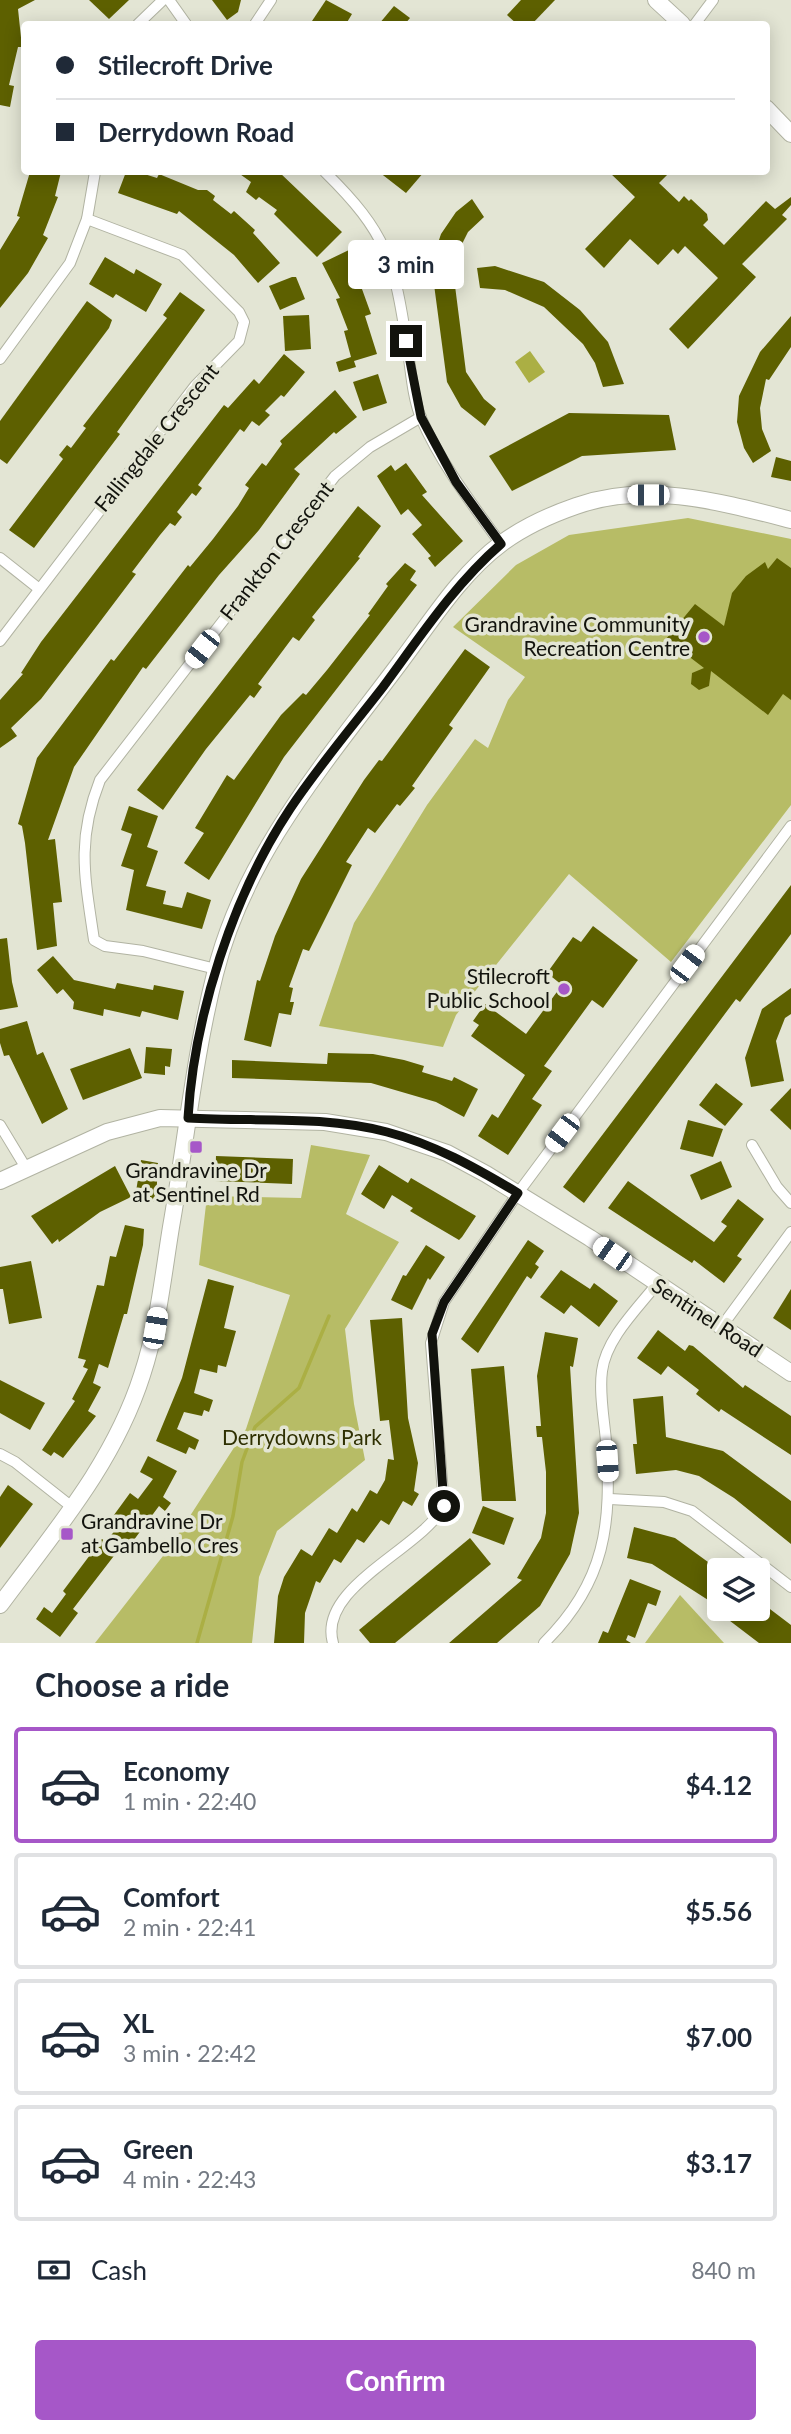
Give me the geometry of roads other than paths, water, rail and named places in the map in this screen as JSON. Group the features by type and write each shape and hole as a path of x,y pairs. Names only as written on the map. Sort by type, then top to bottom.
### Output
{"street":[{"path":"141,21 163,0"},
{"path":"169,0 184,21"},
{"path":"256,21 271,0"},
{"path":"656,0 679,21"},
{"path":"697,21 713,0"},
{"path":"770,112 791,134"},
{"path":"0,359 70,263 87,219 95,175"},
{"path":"328,175 375,228 393,267 421,417 456,482 501,544"},
{"name":"Fallingdale Crescent","path":"0,640 195,386 239,341 244,331 239,312 182,256 87,219"},
{"name":"Frankton Crescent","path":"216,969 144,951 105,946 94,940 83,858 87,814 92,799 100,780 335,475 370,447 421,417"},
{"path":"0,1605 102,1466 127,1416 143,1373 158,1309 194,1067 216,969 235,915 290,810 457,589 501,544 538,521 575,506 624,495 671,494 791,520"},
{"path":"0,558 38,588"},
{"path":"333,1643 332,1616 346,1595 427,1527 444,1506 432,1334 444,1302 518,1193 791,826"},
{"name":"Sentinel Road","path":"0,1181 126,1126 160,1118 325,1122 386,1132 447,1153 518,1193 791,1373"},
{"path":"0,1125 26,1168"},
{"path":"752,1145 777,1187 791,1203"},
{"path":"722,1326 791,1233"},
{"path":"544,1643 587,1589 604,1541 610,1499 602,1370 612,1344 656,1285"},
{"path":"0,1454 15,1462 72,1507"},
{"path":"610,1499 664,1502 692,1511 791,1587"}],"waterway":[{"path":"197,1643 233,1516 242,1462 255,1427 299,1388 329,1316"}],"place":[{"name":"Grandravine Community Recreation Centre","path":"704,637"},
{"name":"Stilecroft Public School","path":"564,989"},
{"name":"Grandravine Dr at Sentinel Rd","path":"196,1147"},
{"name":"Grandravine Dr at Gambello Cres","path":"67,1534"}],"park label":[{"name":"Derrydowns Park","path":"302,1438"}]}
